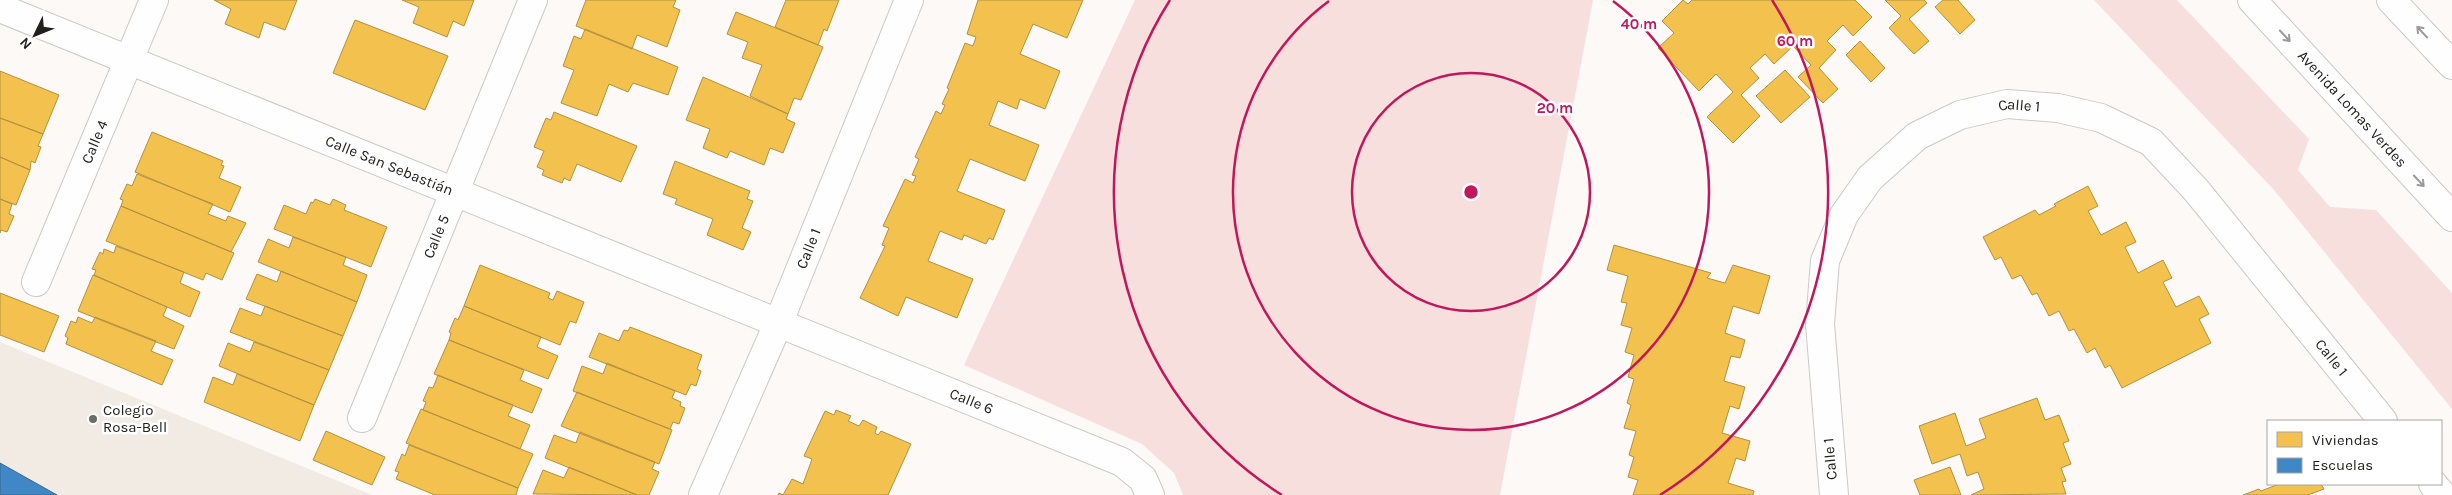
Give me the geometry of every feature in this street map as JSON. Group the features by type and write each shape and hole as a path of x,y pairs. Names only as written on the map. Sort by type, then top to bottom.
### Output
{"main road":[{"name":"Calle 4","path":"36,282 154,0"},
{"name":"Calle 5","path":"362,418 456,193 533,0"},
{"name":"Calle 1","path":"703,495 778,324 909,0"},
{"name":"Avenida Lomas Verdes","path":"2252,0 2452,217"},
{"path":"2391,0 2452,65"},
{"name":"Calle San Sebastián","path":"0,8 778,324"},
{"name":"Calle 1","path":"1834,495 1820,324 1825,261 1844,216 1870,178 1918,136 1960,116 2007,104 2058,108 2101,118 2151,142 2196,190 2381,420"},
{"name":"Calle 6","path":"778,324 1122,462 1143,479 1150,495"},
{"path":"2434,485 2442,495"}],"shaded area":[{"path":"1135,0 1593,0 1500,495 1183,495 1174,473 1142,444 964,365"},
{"path":"2094,0 2177,0 2309,139 2298,170 2330,207 2376,210 2452,293 2452,409 2274,190"},
{"name":"Colegio Rosa-Bell","path":"0,342 372,495 0,495"}],"building: Viviendas":[{"path":"214,0 297,0 285,30 264,22 259,38 225,24 231,9"},
{"path":"402,0 474,0 464,26 453,21 447,37 413,23 419,7"},
{"path":"586,0 676,0 673,7 680,10 667,47 637,35 632,49 576,26"},
{"path":"786,0 839,0 827,31 824,29 818,45 775,27"},
{"path":"978,0 1083,0 1067,38 1033,24 1020,54 1060,71 1045,109 1020,99 1017,109 998,101 989,125 1039,145 1025,181 970,159 957,191 1005,210 993,240 989,238 986,244 964,235 962,240 940,231 928,261 973,279 957,318 906,297 898,316 860,298 885,246 882,245 889,228 883,226 905,179 913,183 916,176 912,175 919,159 915,157 936,111 941,114 945,105 942,104 949,89 947,88 965,43 973,46 976,37 967,34"},
{"path":"1683,0 1688,4 1692,0 1855,0 1872,17 1853,36 1843,25 1827,41 1836,50 1819,68 1838,89 1823,103 1798,77 1811,65 1793,46 1774,64 1765,54 1750,68 1759,78 1741,95 1760,116 1733,143 1707,117 1733,92 1716,74 1699,91 1658,48 1674,33 1662,21"},
{"path":"1885,0 1924,0 1927,3 1909,19 1929,41 1914,54 1889,28 1901,16"},
{"path":"1943,0 1958,0 1975,20 1960,34 1935,7"},
{"path":"736,12 823,47 801,100 794,98 788,114 750,96 762,65 742,58 748,42 727,34"},
{"path":"355,20 448,56 425,110 333,73"},
{"path":"585,29 678,67 668,95 633,83 628,92 609,84 597,116 561,103 574,70 563,66 574,36 581,39"},
{"path":"1860,41 1885,68 1871,82 1846,55"},
{"path":"1785,70 1810,97 1781,123 1756,96"},
{"path":"0,71 59,95 43,134 0,118"},
{"path":"703,77 788,114 786,119 795,123 783,153 770,148 764,165 730,151 727,158 703,148 710,129 686,120"},
{"path":"554,112 637,146 621,182 577,164 570,181 564,178 562,183 542,175 544,170 537,167 544,151 534,147 546,118 551,120"},
{"path":"0,118 43,134 38,146 41,147 35,163 31,161 30,170 0,157"},
{"path":"152,132 223,161 221,165 224,166 219,178 241,187 230,212 135,172"},
{"path":"0,157 30,170 16,205 0,199"},
{"path":"675,161 750,191 747,199 753,201 742,228 751,232 743,250 707,235 713,219 675,204 677,199 663,194"},
{"path":"137,174 213,204 208,214 226,221 228,216 246,223 231,252 121,206 123,200 120,199 127,184 132,186"},
{"path":"2088,186 2098,206 2088,211 2101,235 2126,222 2136,242 2125,247 2138,273 2163,260 2172,278 2163,282 2176,307 2199,296 2209,314 2199,319 2211,343 2122,388 2110,365 2105,368 2095,348 2087,353 2074,329 2069,331 2059,311 2049,316 2037,293 2032,295 2021,275 2012,279 2001,257 1995,260 1983,237 2035,210 2039,215 2056,206 2054,204"},
{"path":"0,199 12,204 9,214 14,216 7,232 1,230 0,233"},
{"path":"315,199 330,205 333,199 346,205 344,210 387,227 371,267 274,229 284,205 306,214 311,202 313,203"},
{"path":"121,206 234,253 222,280 206,273 203,280 106,241"},
{"path":"293,237 346,257 343,265 367,275 357,302 258,262 268,239 289,248"},
{"path":"1614,245 1711,273 1707,278 1725,283 1733,265 1770,276 1759,314 1733,306 1725,333 1745,340 1740,358 1731,356 1724,381 1745,387 1739,409 1730,406 1722,433 1750,441 1745,461 1736,458 1728,483 1754,491 1753,495 1633,495 1638,480 1628,477 1634,457 1629,455 1636,431 1624,428 1631,405 1627,403 1634,379 1628,377 1634,355 1625,352 1632,328 1621,325 1627,303 1621,302 1628,276 1607,270"},
{"path":"116,246 184,272 180,283 200,292 190,317 94,275 96,270 92,269 100,252 103,254 104,249 114,253"},
{"path":"480,265 550,293 548,298 553,300 557,291 584,302 576,323 570,321 560,345 464,306"},
{"path":"281,271 357,302 343,336 246,299 257,274 277,282"},
{"path":"93,275 167,307 163,316 184,326 174,349 78,311"},
{"path":"0,293 59,316 44,352 0,335"},
{"path":"265,306 343,336 329,370 230,332 240,308 261,316"},
{"path":"464,306 541,337 537,347 558,356 548,379 449,340 451,333 449,332 455,318 458,320"},
{"path":"78,317 92,323 95,317 156,341 151,351 173,360 162,385 66,344 68,338 65,336 71,321 76,323"},
{"path":"630,327 702,355 697,369 701,371 696,386 691,384 686,395 589,357 599,333 619,341 624,330 628,331"},
{"path":"449,340 524,370 520,380 542,389 532,413 434,374"},
{"path":"254,342 329,370 314,405 219,366 228,343 250,352"},
{"path":"607,363 675,391 672,398 681,402 680,406 685,408 679,424 673,422 670,429 573,391 582,366 603,374"},
{"path":"237,374 314,405 300,441 204,402 213,377 233,385"},
{"path":"438,375 513,405 508,416 530,425 520,449 423,410 426,402 423,401 429,387 433,388"},
{"path":"577,392 672,430 659,464 561,426"},
{"path":"2037,398 2045,420 2059,415 2069,441 2063,443 2071,464 2061,468 2066,481 2062,482 2066,494 1971,495 1984,489 1978,472 1967,476 1960,454 1932,464 1919,426 1955,413 1966,446 1986,438 1979,419"},
{"path":"421,409 533,454 518,488 406,443"},
{"path":"836,410 851,416 848,421 859,426 863,420 877,427 875,433 878,435 881,431 911,444 888,495 783,495 792,479 803,484 812,459 804,456 825,411 834,415"},
{"path":"326,431 385,457 372,485 313,460"},
{"path":"580,432 655,462 652,469 659,472 649,495 637,495 545,458 554,435 576,443"},
{"path":"409,445 518,488 516,495 435,495 396,479 399,472 395,471 402,454 405,456"},
{"path":"569,467 637,495 533,494 543,470 564,478"},
{"path":"1950,467 1961,495 1920,495 1914,480"},
{"path":"2276,485 2322,485 2324,489 2308,495 2243,495 2259,489 2261,491"}],"building: Escuelas":[{"path":"0,463 57,495 0,495"}],"place":[{"name":"Colegio Rosa-Bell","path":"93,419"}]}
